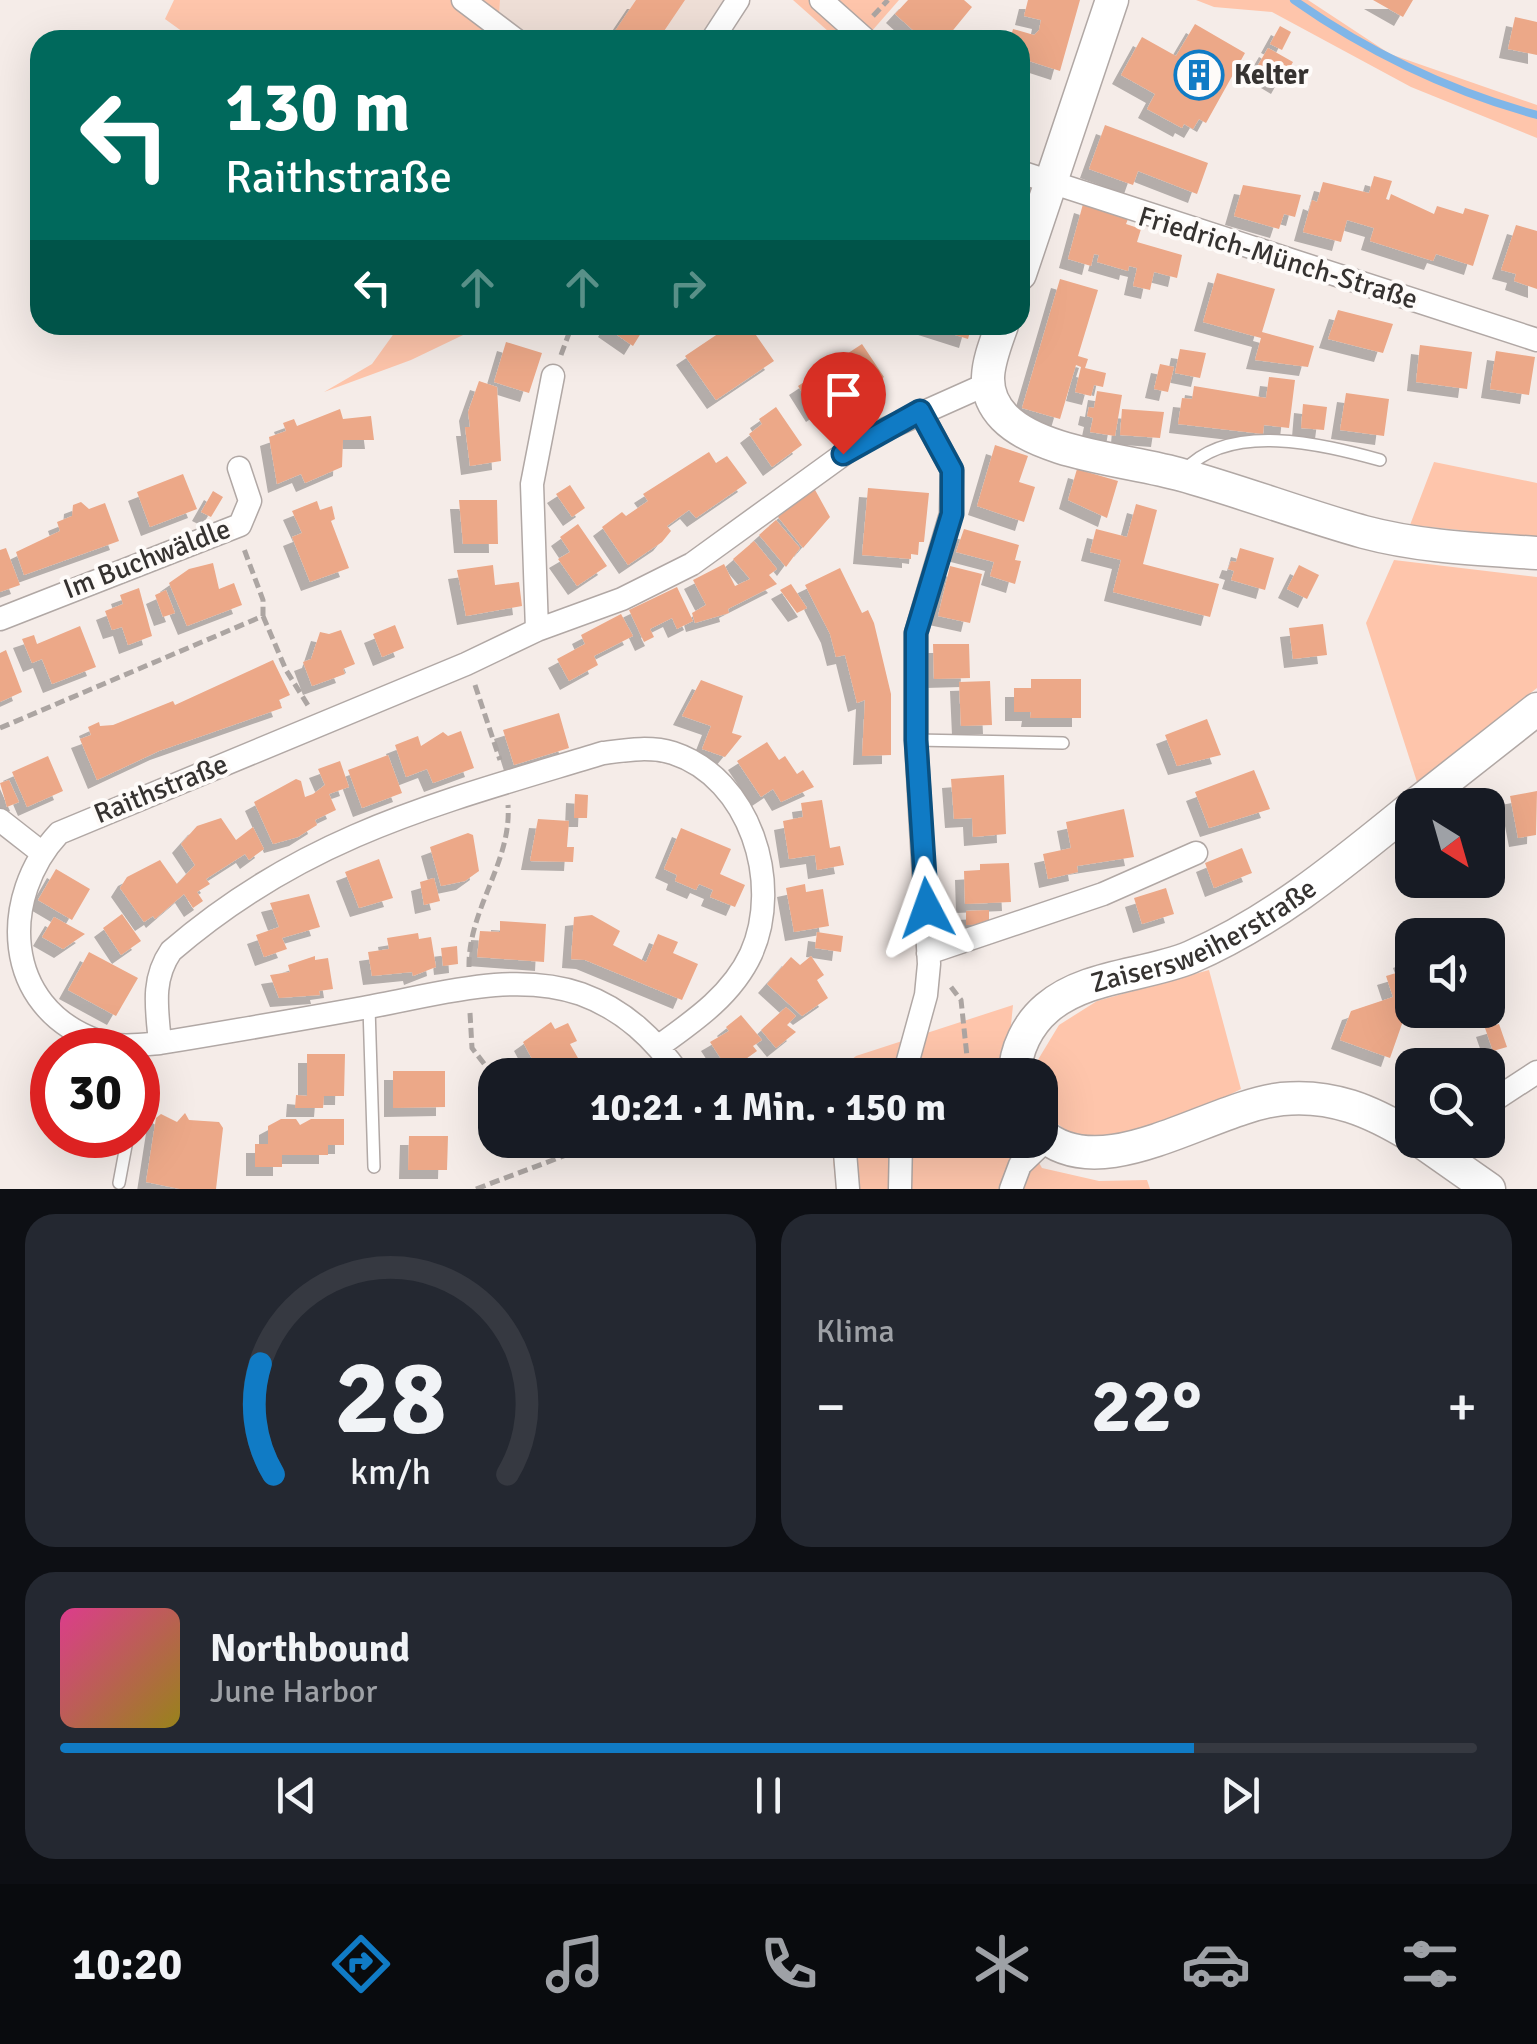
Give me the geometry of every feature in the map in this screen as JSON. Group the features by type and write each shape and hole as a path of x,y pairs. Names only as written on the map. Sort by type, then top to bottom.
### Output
{"main road":[{"path":"1030,246 1112,0"},
{"path":"998,335 986,384 1002,415 1040,440 1181,474 1366,532 1440,546 1537,553"},
{"name":"Zaisersweiherstraße","path":"1437,788 1537,708"},
{"name":"Zaisersweiherstraße","path":"1018,1058 1025,1033 1047,1008 1100,983 1188,958 1265,919 1395,820"},
{"path":"1058,1147 1068,1154 1113,1162 1140,1156 1254,1104 1297,1099 1336,1101 1395,1125"},
{"path":"1449,1158 1489,1189"}],"street":[{"path":"463,0 503,30"},
{"path":"718,30 738,0"},
{"path":"821,0 855,30"},
{"name":"Friedrich-Münch-Straße","path":"1030,176 1537,340"},
{"path":"537,630 532,484 553,376"},
{"name":"Raithstraße","path":"75,1028 58,1019 35,996 15,966 7,933 10,900 37,850 84,820 466,664 692,564 866,438 986,384"},
{"path":"909,1058 926,995 928,953 916,740 916,633 952,514 952,470 920,411"},
{"name":"Im Buchwäldle","path":"0,619 236,527 248,513 250,502 239,468"},
{"path":"158,1028 155,992 160,967 191,933 284,869 341,839 507,782 603,753 636,749 670,752 698,764 720,781 738,804 751,833 762,882 763,908 752,952 721,998 659,1046"},
{"path":"0,820 37,850"},
{"path":"928,953 1104,894 1196,854"},
{"name":"Raithstraße","path":"160,1044 469,989 527,984 578,993 620,1014 668,1058"},
{"path":"1505,1093 1537,1072"},
{"path":"845,1158 848,1189"},
{"path":"900,1189 901,1158"},
{"path":"1011,1189 1026,1158"}],"lane":[{"path":"1181,474 1199,455 1226,442 1329,446 1380,460"},
{"path":"916,740 1063,743"},
{"path":"369,1007 374,1168"},
{"path":"119,1183 124,1158"}],"path":[{"path":"553,376 568,335"},
{"path":"236,527 263,600 263,616 286,670 320,723"},
{"path":"0,728 263,616"},
{"path":"466,664 507,782 509,820 469,946 472,1048 480,1058"},
{"path":"943,976 961,1000 967,1058"},
{"path":"476,1189 558,1158"}],"shaded area":[{"path":"174,0 500,0 499,18 518,30 180,30 165,19"},
{"path":"500,0 728,0 707,30 518,30 499,18"},
{"path":"793,0 899,0 873,30 827,30"},
{"path":"1196,0 1308,0 1390,54 1537,105 1537,138 1411,87 1272,12 1214,7"},
{"path":"393,335 463,335 411,360 324,392 372,364"},
{"path":"1434,462 1537,483 1537,538 1410,525"},
{"path":"1394,560 1537,577 1537,688 1417,782 1366,623"},
{"path":"1209,970 1241,1089 1184,1118 1086,1144 1058,1124 1058,1058 1039,1058 1059,1025 1097,1001"},
{"path":"1013,1005 1008,1058 853,1058"},
{"path":"833,1158 1036,1158 1042,1168 1099,1181 1147,1180 1150,1189 836,1189"}],"building":[{"path":"636,0 685,0 665,30 616,30"},
{"path":"908,0 964,0 972,7 953,30 913,30 895,14"},
{"path":"1028,0 1080,0 1060,71 1030,61 1030,34 1039,30 1041,20 1024,16"},
{"path":"1373,0 1413,0 1403,17"},
{"path":"1515,17 1537,22 1537,55 1508,49"},
{"name":"Kelter","path":"1195,24 1245,53 1206,123 1199,119 1193,129 1184,124 1182,128 1147,109 1155,94 1121,75 1142,37 1176,56"},
{"path":"1280,26 1291,32 1282,50 1270,44"},
{"path":"1268,48 1293,62 1280,85 1255,70"},
{"path":"1105,125 1208,163 1197,194 1138,171 1133,185 1089,169"},
{"path":"1374,176 1392,181 1386,199 1391,194 1434,214 1437,206 1463,214 1465,208 1489,215 1473,266 1436,254 1433,261 1370,241 1374,228 1347,220 1341,242 1303,232 1312,200 1317,202 1323,182 1369,193"},
{"path":"1243,185 1301,195 1295,217 1284,214 1279,229 1234,216"},
{"path":"1083,204 1128,219 1126,224 1141,229 1137,242 1182,255 1177,278 1154,272 1150,290 1133,286 1137,268 1129,266 1128,271 1097,262 1099,255 1094,254 1091,266 1068,259"},
{"path":"1516,225 1537,231 1537,289 1514,281 1516,274 1501,270"},
{"path":"1217,273 1275,289 1262,332 1314,346 1308,367 1255,360 1261,338 1203,322"},
{"path":"1060,279 1098,290 1078,356 1088,359 1085,368 1106,373 1103,387 1094,385 1091,396 1075,392 1081,367 1076,365 1060,419 1022,408"},
{"path":"1338,310 1393,324 1383,353 1328,339"},
{"path":"617,335 640,335 633,346"},
{"path":"716,335 756,335 774,361 716,400 685,356"},
{"path":"506,342 542,353 529,393 494,382"},
{"path":"862,344 884,377 831,412 827,405 815,413 798,386"},
{"path":"1420,345 1472,352 1467,389 1416,382"},
{"path":"1180,349 1206,353 1200,378 1175,373"},
{"path":"1496,351 1535,357 1529,395 1490,389"},
{"path":"1160,364 1174,367 1168,392 1154,389"},
{"path":"1269,377 1295,380 1289,428 1264,425 1263,434 1178,424 1182,398 1192,399 1194,386 1266,398"},
{"path":"479,381 497,387 501,461 470,466 465,427 470,427 468,412"},
{"path":"1097,391 1122,395 1115,436 1090,432 1093,418 1087,416 1089,407 1094,408"},
{"path":"1346,393 1389,399 1384,436 1340,430"},
{"path":"1303,404 1327,407 1324,430 1301,428"},
{"path":"776,407 802,445 772,467 749,434 762,424 759,419"},
{"path":"340,409 343,419 371,416 374,440 343,440 342,467 305,483 301,474 277,484 269,437 286,431 283,423 294,419 297,426"},
{"path":"1122,409 1164,412 1160,438 1120,435"},
{"path":"995,445 1028,456 1019,482 1035,487 1024,522 977,506"},
{"path":"709,452 716,463 727,456 747,483 696,518 689,510 667,526 671,531 662,542 628,565 602,527 622,512 626,516 648,501 643,494"},
{"path":"1077,469 1118,481 1107,518 1068,500"},
{"path":"183,474 197,509 150,527 137,492"},
{"path":"570,485 585,508 572,517 556,494"},
{"path":"814,488 830,517 803,548 778,517"},
{"path":"868,488 929,493 924,542 919,542 918,555 911,554 911,559 862,555"},
{"path":"213,491 223,497 211,517 201,512"},
{"path":"459,500 497,500 498,544 463,544"},
{"path":"317,501 320,510 332,506 335,519 331,521 349,568 310,582 292,537 302,533 292,511"},
{"path":"81,502 89,509 105,503 119,541 24,575 16,552 60,531 57,522 72,516 73,505"},
{"path":"1136,504 1157,510 1143,564 1219,584 1210,617 1113,592 1121,560 1090,552 1096,529 1127,537"},
{"path":"776,520 800,548 786,567 759,535"},
{"path":"578,524 607,566 577,586 558,559 570,552 560,537"},
{"path":"964,529 1019,545 1015,560 1021,561 1015,584 990,576 994,562 956,552"},
{"path":"754,541 777,569 769,575 777,584 728,609 729,613 695,623 692,613 706,605 693,580 724,564 735,586 750,579 733,559"},
{"path":"6,548 20,585 0,592 0,550"},
{"path":"1240,548 1274,558 1265,590 1231,580 1234,571 1228,569 1231,561 1236,562"},
{"path":"213,563 219,589 234,583 242,605 187,626 169,583 189,569"},
{"path":"493,565 495,585 519,582 522,606 466,616 457,570"},
{"path":"1299,565 1319,575 1307,599 1287,589"},
{"path":"950,566 982,574 970,623 938,616"},
{"path":"840,568 862,613 868,610 874,623 891,694 891,755 862,756 865,700 857,703 845,655 836,657 830,634 805,585"},
{"path":"791,584 807,608 797,613 780,590"},
{"path":"677,587 693,621 677,629 672,618 650,629 654,637 644,642 629,610"},
{"path":"139,588 152,636 128,645 122,627 112,630 105,611 123,604 120,595"},
{"path":"166,590 175,613 163,617 155,595"},
{"path":"621,614 633,636 594,656 598,665 569,681 557,659 585,644 581,635"},
{"path":"1323,624 1327,655 1293,659 1289,628"},
{"path":"395,625 404,648 382,657 373,634"},
{"path":"80,626 96,667 52,684 42,659 32,663 22,639 34,635 37,644"},
{"path":"341,630 355,664 343,669 345,674 312,686 303,662 311,659 320,632"},
{"path":"933,644 969,644 970,678 934,679"},
{"path":"6,650 22,692 0,702 0,653"},
{"path":"273,660 290,695 279,700 282,708 159,751 97,780 80,739 91,735 88,727 99,722 100,726 113,725 173,701 175,705"},
{"path":"1031,679 1081,679 1081,718 1030,718 1031,712 1014,712 1014,688 1031,688"},
{"path":"701,680 743,696 732,733 742,736 725,757 702,749 711,726 682,716"},
{"path":"990,681 992,725 961,726 959,682"},
{"path":"559,713 569,748 514,765 503,730"},
{"path":"1207,719 1221,755 1177,766 1165,735"},
{"path":"461,731 474,768 433,783 427,769 406,777 395,745 418,736 421,746 443,732 448,736"},
{"path":"767,742 779,760 785,756 797,774 803,770 814,787 781,802 773,789 761,797 737,761"},
{"path":"388,755 402,793 362,808 348,770"},
{"path":"48,756 63,791 27,807 12,772"},
{"path":"340,761 349,787 329,794 336,810 315,820 317,825 298,837 273,844 254,802 296,779 301,781 305,797 313,794 325,785 318,769"},
{"path":"1254,770 1270,809 1209,828 1195,792"},
{"path":"1004,775 1006,834 973,837 972,818 954,819 951,779"},
{"path":"9,780 19,802 7,807 0,783"},
{"path":"1537,791 1536,835 1518,838 1510,796"},
{"path":"575,794 588,795 587,818 574,818"},
{"path":"822,800 830,848 840,846 844,865 817,870 815,855 789,859 783,821 803,817 801,803"},
{"path":"1124,809 1134,857 1077,866 1078,872 1048,879 1043,854 1071,848 1066,822"},
{"path":"221,818 236,840 253,827 264,849 249,860 245,854 206,879 210,884 197,892 203,901 193,908 184,894 155,919 153,916 144,922 120,888 127,877 160,860 177,884 195,865 181,844 197,826"},
{"path":"538,819 569,821 567,847 574,847 573,862 530,861"},
{"path":"681,828 731,849 720,874 745,885 735,907 710,897 713,890 699,884 696,890 675,881 677,875 664,869"},
{"path":"468,833 473,835 479,871 465,881 441,886 430,847"},
{"path":"1242,848 1252,873 1214,888 1205,863"},
{"path":"379,859 393,898 359,908 345,872"},
{"path":"1009,863 1011,902 965,904 964,871 980,870 980,864"},
{"path":"56,869 90,889 72,920 38,900"},
{"path":"434,878 440,901 424,905 420,882"},
{"path":"805,884 806,892 823,889 829,926 794,932 786,888"},
{"path":"1166,888 1174,914 1142,924 1134,898"},
{"path":"309,894 320,927 282,938 287,949 264,957 256,935 279,927 270,903"},
{"path":"989,910 989,924 966,925 966,911"},
{"path":"122,914 141,941 121,955 103,928"},
{"path":"592,915 620,931 613,945 646,962 658,934 678,942 673,953 698,964 682,1000 585,960 571,959 574,917"},
{"path":"54,917 85,934 63,949 42,937"},
{"path":"500,921 546,924 544,962 477,957 480,931 500,932"},
{"path":"817,932 843,936 841,952 815,948"},
{"path":"418,933 419,939 431,937 436,967 413,976 412,972 372,976 368,952 389,949 387,938"},
{"path":"457,946 458,964 443,966 441,948"},
{"path":"89,952 138,978 116,1016 68,990"},
{"path":"315,956 315,960 328,958 333,989 319,991 320,995 279,998 270,975 290,972 288,965"},
{"path":"811,956 824,975 817,980 828,998 802,1016 767,984 791,957 800,965"},
{"path":"1395,973 1395,1028 1401,1028 1390,1058 1340,1040 1351,1011 1393,997 1386,976"},
{"path":"786,1007 796,1016 787,1025 796,1032 776,1048 761,1030"},
{"path":"741,1015 762,1040 753,1046 757,1051 747,1058 720,1058 710,1042 729,1031 726,1027"},
{"path":"551,1022 555,1029 568,1023 577,1041 570,1044 578,1058 532,1058 523,1042"},
{"path":"1485,1028 1500,1028 1507,1047 1492,1048"},
{"path":"307,1054 345,1054 344,1096 324,1096 323,1108 295,1108 296,1095 307,1096"},
{"path":"393,1071 445,1071 445,1107 393,1108"},
{"path":"185,1113 189,1120 219,1122 223,1128 216,1189 180,1189 146,1182 150,1158 160,1158 160,1115 177,1122"},
{"path":"281,1119 296,1119 300,1125 311,1119 344,1119 344,1145 328,1145 328,1155 282,1155 282,1167 255,1167 255,1144 268,1144 268,1126"},
{"path":"409,1136 448,1136 447,1170 408,1170"}],"waterway":[{"path":"1294,0 1351,37 1410,68 1537,115"}],"place":[{"name":"Kelter","path":"1199,75"}],"route":[{"path":"843,454 920,411 952,470 952,514 916,633 916,740 927,908"}]}
